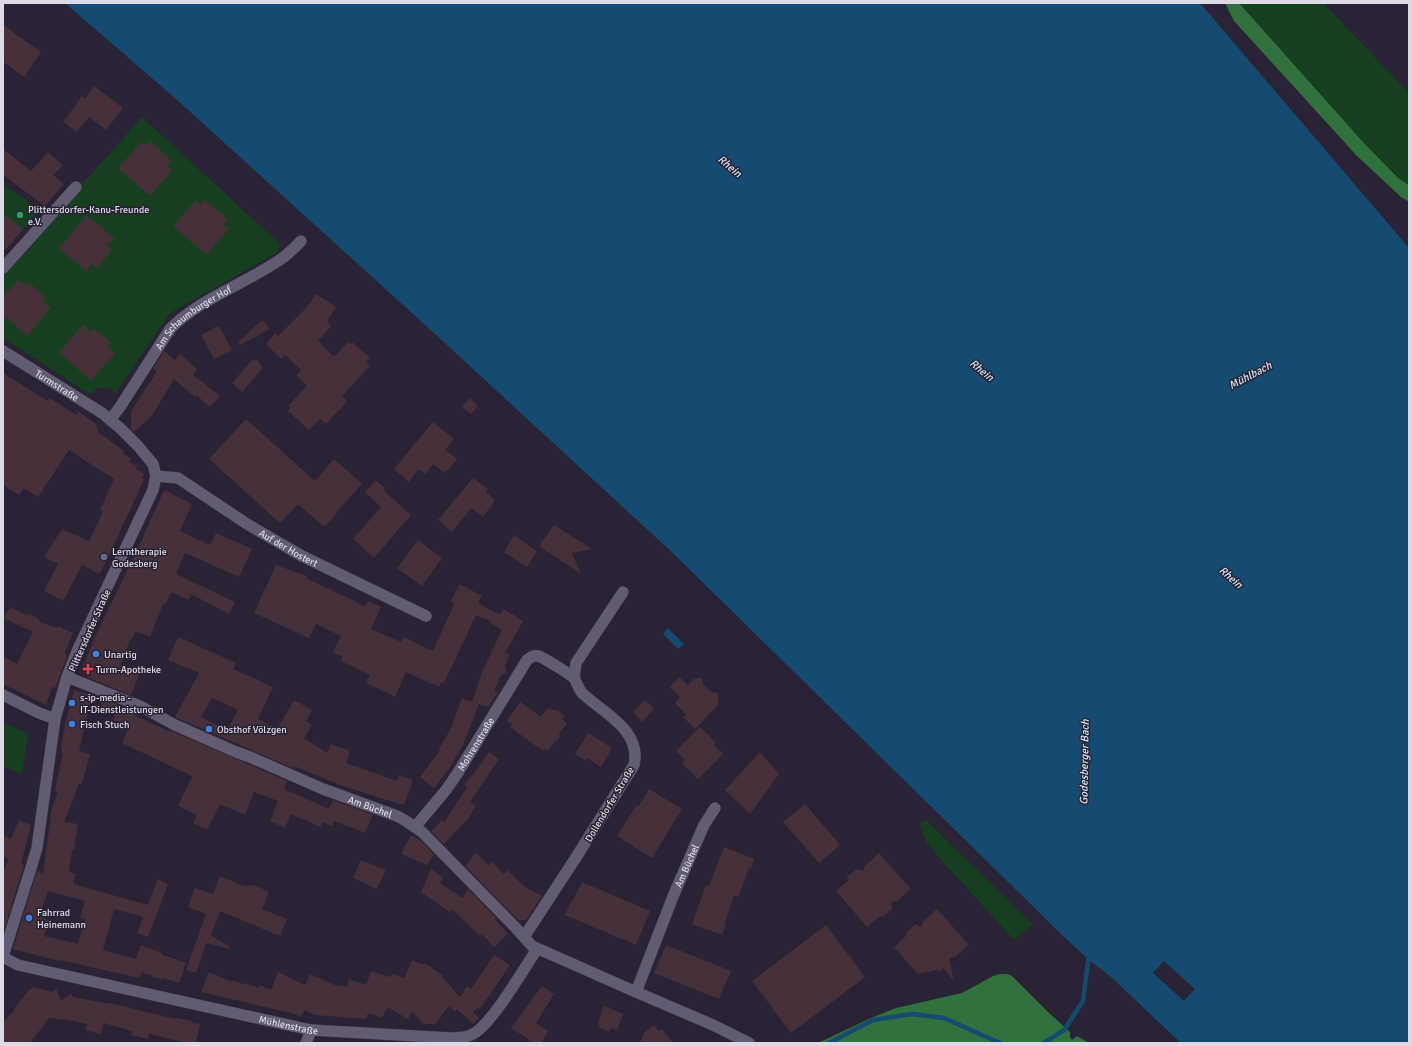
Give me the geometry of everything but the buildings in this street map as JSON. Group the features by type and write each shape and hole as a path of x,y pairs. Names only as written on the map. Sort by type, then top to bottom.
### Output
{"street":[{"path":"3,268 76,187"},
{"name":"Am Schaumburger Hof","path":"110,420 170,329 177,322 195,309 280,260 301,241"},
{"name":"Turmstraße","path":"3,351 110,420"},
{"path":"110,420 146,455 153,464 156,476"},
{"name":"Auf der Hostert","path":"156,476 178,478 246,524 302,556 426,616"},
{"name":"Plittersdorfer Straße","path":"3,957 37,848 55,718 67,677 78,649 153,490 156,476"},
{"path":"574,678 576,663 623,592"},
{"name":"Dollendorfer Straße","path":"524,937 631,771 635,759 634,747 627,730 582,692 577,686 574,678 543,657 534,656 530,658"},
{"name":"Mohrenstraße","path":"415,827 446,790 527,660 530,658"},
{"name":"Am Büchel","path":"67,677 140,706 236,752 406,821 422,832 532,946 713,1025 743,1042"},
{"path":"3,695 55,718"},
{"name":"Am Büchel","path":"636,992 674,894 704,825 715,808"},
{"name":"Mühlenstraße","path":"3,957 18,965 311,1030 460,1038 472,1035 482,1028 491,1018 537,949"},
{"path":"306,1043 311,1030"}],"green space":[{"path":"1225,3 1239,3 1363,142 1398,178 1409,185 1409,202 1401,197 1357,156 1234,21"},
{"path":"1239,3 1323,3 1409,93 1409,185 1398,178 1363,142"},
{"path":"142,117 280,244 278,252 170,313 115,394 110,387 96,389 91,395 3,338 3,274"},
{"name":"Plittersdorfer-Kanu-Freunde e.V.","path":"3,184 40,210 3,252"},
{"path":"3,722 28,734 22,774 3,766"},
{"path":"926,820 1033,925 1014,940 925,840 920,824"},
{"path":"1008,974 1013,977 1070,1032 1070,1037 1072,1040 1077,1036 1089,1043 818,1043 896,1008 962,993 993,976"}],"water":[{"path":"65,3 1200,3 1409,248 1409,1043 1181,1043 1111,977 1089,960 1062,935 676,556 434,333 176,99"},
{"path":"668,628 684,644 678,649 663,634"}],"pier":[{"path":"1164,961 1195,989 1184,1001 1153,973"}],"waterway":[{"name":"Godesberger Bach","path":"1044,1043 1064,1030 1083,1001 1089,954"},
{"name":"Godesberger Bach","path":"829,1043 873,1020 912,1014 944,1018 1000,1043"}],"place":[{"name":"Plittersdorfer-Kanu-Freunde e.V.","path":"20,215"},
{"name":"Lerntherapie Godesberg","path":"104,557"},
{"name":"Unartig","path":"96,654"},
{"name":"Turm-Apotheke","path":"88,669"},
{"name":"s-ip-media - IT-Dienstleistungen","path":"72,703"},
{"name":"Fisch Stuch","path":"72,724"},
{"name":"Obsthof Völzgen","path":"209,729"},
{"name":"Fahrrad Heinemann","path":"29,918"}],"water label":[{"name":"Rhein","path":"730,166"},
{"name":"Rhein","path":"982,370"},
{"name":"Mühlbach","path":"1250,375"},
{"name":"Rhein","path":"1231,577"}]}
